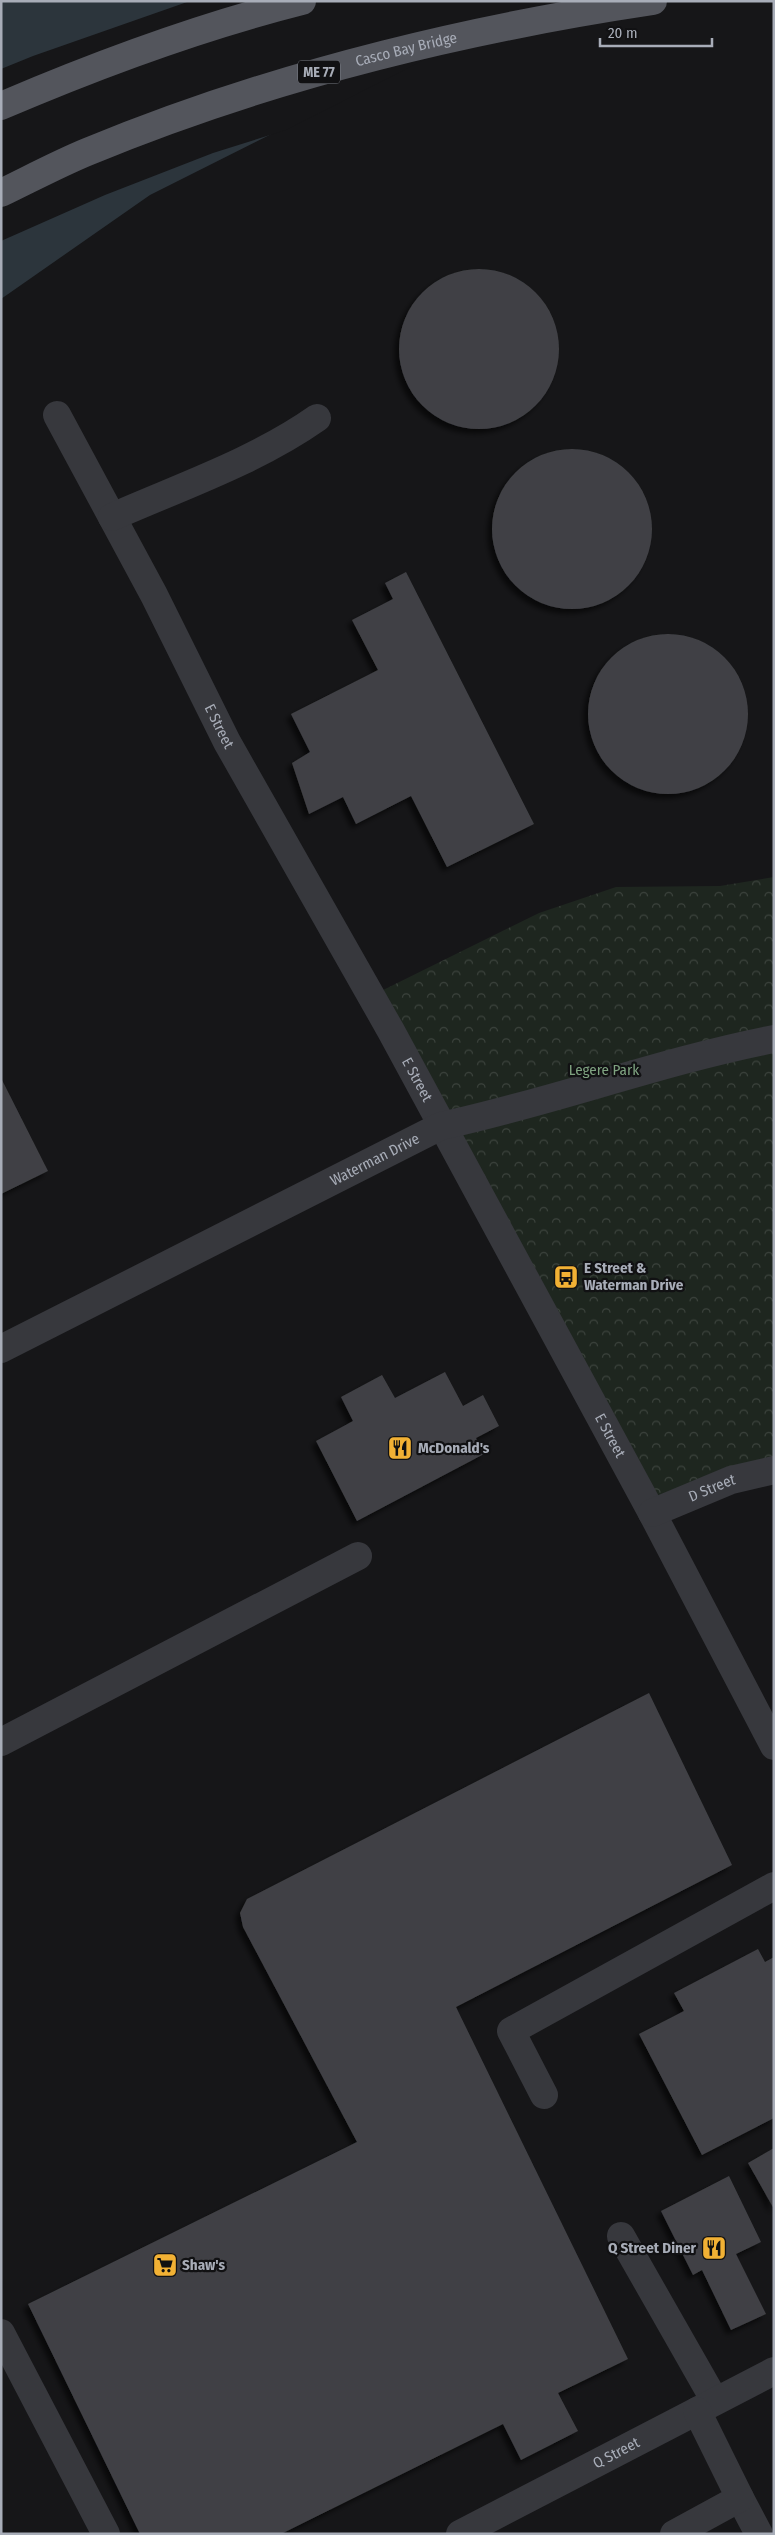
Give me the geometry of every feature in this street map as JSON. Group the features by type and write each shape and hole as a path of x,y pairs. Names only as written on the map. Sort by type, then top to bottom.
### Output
{"main road":[{"path":"1,106 93,67 187,34 302,1"},
{"name":"Casco Bay Bridge","path":"1,193 86,152 256,90 387,52 565,14 653,1"}],"street":[{"name":"E Street","path":"57,415 154,595 228,742 391,1031 652,1513 774,1746"},
{"path":"112,517 216,472 295,434 317,418"},
{"name":"Waterman Drive","path":"1,1349 441,1126 492,1115 696,1057 774,1039"},
{"name":"D Street","path":"652,1513 731,1480 774,1470"},
{"path":"1,1742 358,1556"},
{"path":"544,2095 511,2030 774,1886"},
{"path":"621,2236 706,2406 740,2498 759,2534"},
{"path":"1,2333 106,2534"},
{"name":"Q Street","path":"460,2534 774,2371"},
{"path":"674,2534 740,2498"}],"green space":[{"name":"Legere Park","path":"774,877 774,1470 652,1513 371,996 539,913 616,887 720,886"}],"shaded area":[{"path":"1,1 537,1 150,195 1,299"}],"pier":[{"path":"190,1 540,1 286,130 213,153 105,195 1,241 1,69"}],"building":[{"path":"471,269 487,269 517,278 536,292 553,318 558,333 558,365 553,380 536,406 517,420 502,426 487,429 471,429 441,420 417,400 408,387 402,372 399,357 399,341 408,311 428,287 441,278 456,272"},
{"path":"564,449 580,449 610,458 629,472 646,498 652,521 652,537 646,560 629,586 610,600 595,606 580,609 564,609 534,600 510,580 501,567 495,552 492,537 492,521 501,491 521,467 534,458 549,452"},
{"path":"406,572 534,824 447,867 411,796 356,824 343,797 309,814 292,763 310,752 291,714 378,670 352,620 393,599 385,583"},
{"path":"660,634 676,634 706,643 725,657 742,683 747,698 747,730 742,745 725,771 706,785 691,791 676,794 660,794 630,785 606,765 597,752 591,737 588,722 588,706 597,676 617,652 630,643 645,637"},
{"path":"1,1078 48,1171 1,1194"},
{"name":"McDonald's","path":"445,1372 463,1406 483,1395 499,1426 476,1438 484,1454 357,1521 316,1441 353,1421 341,1397 382,1375 395,1398"},
{"path":"649,1693 732,1865 456,2007 628,2359 558,2393 578,2431 521,2460 503,2424 281,2534 140,2534 28,2304 357,2142 243,1927 240,1913 247,1899"},
{"path":"758,1949 765,1962 774,1957 774,2118 702,2155 639,2034 684,2011 674,1993"},
{"path":"774,2148 774,2209 748,2163"},
{"name":"Q Street Diner","path":"729,2176 761,2242 736,2254 766,2314 731,2330 702,2270 693,2275 661,2211"}],"place":[{"name":"E Street & Waterman Drive","path":"566,1277"},
{"name":"McDonald's","path":"400,1448"},
{"name":"Q Street Diner","path":"714,2248"},
{"name":"Shaw's","path":"165,2265"}]}
